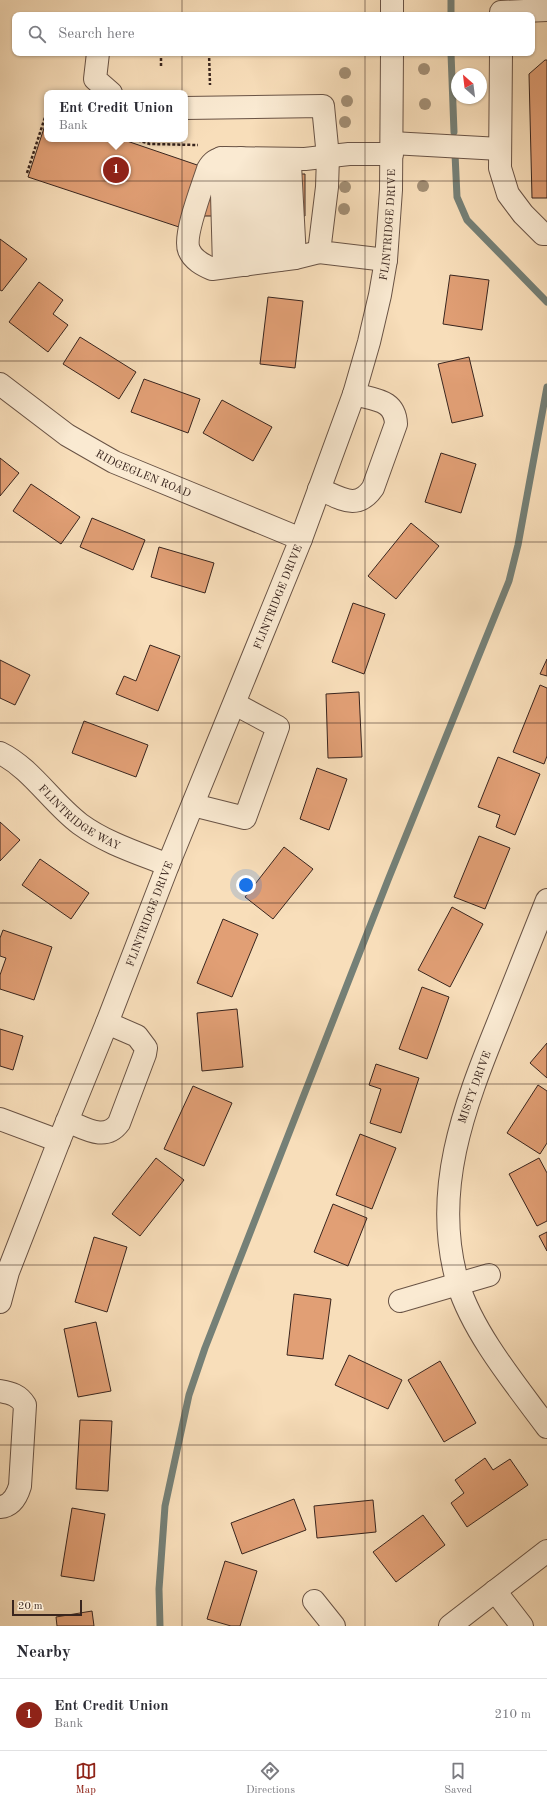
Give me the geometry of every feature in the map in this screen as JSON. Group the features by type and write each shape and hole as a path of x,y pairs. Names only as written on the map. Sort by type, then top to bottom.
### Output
{"street":[{"path":"392,0 392,12"},
{"path":"502,9 547,10"},
{"path":"98,56 95,79 108,90"},
{"name":"FLINTRIDGE DRIVE","path":"0,1302 8,1272 59,1141 107,1023 168,865 235,704 301,539 354,394 369,342 380,295 386,260 392,190 392,56"},
{"path":"501,56 500,168 508,194 523,214 544,234 547,234"},
{"path":"188,108 323,106 328,157 327,187 319,252"},
{"path":"386,260 319,252 212,269 203,266 195,259 189,250 188,241 189,230 208,169 212,163 257,159 305,159 392,149 500,149"},
{"path":"257,159 261,262"},
{"path":"257,159 261,262"},
{"path":"257,159 261,262"},
{"name":"RIDGEGLEN ROAD","path":"0,384 67,435 114,462 301,539"},
{"path":"319,489 350,502 361,500 368,496 374,488 396,424 396,416 394,409 388,404 354,394"},
{"path":"193,805 246,818 278,728 235,704"},
{"name":"FLINTRIDGE WAY","path":"0,753 29,774 53,801 80,823 104,839 168,865"},
{"name":"MISTY DRIVE","path":"547,900 472,1087 459,1128 450,1173 448,1212 450,1248 458,1284 467,1307 482,1335 547,1427"},
{"path":"67,1121 98,1133 106,1133 114,1130 119,1123 146,1048 137,1036 107,1023"},
{"path":"0,1119 59,1141"},
{"path":"400,1301 489,1275"},
{"path":"0,1391 12,1393 21,1399 25,1405 20,1486 13,1502 0,1507"},
{"path":"450,1626 547,1551"},
{"path":"495,1591 522,1626"},
{"path":"314,1601 334,1626"}],"path":[{"path":"161,56 161,68"},
{"path":"209,56 210,87"},
{"path":"26,173 44,120"}],"building":[{"path":"545,60 547,60 547,198 532,198 529,74"},
{"path":"44,128 44,142 130,142 203,167 200,174 305,174 305,216 187,216 182,228 28,177"},
{"path":"0,239 27,259 2,291 0,290"},
{"path":"450,275 489,280 482,330 443,324"},
{"path":"39,282 63,300 53,314 68,325 48,352 9,322"},
{"path":"268,297 303,301 295,368 260,364"},
{"path":"80,337 136,372 119,399 63,364"},
{"path":"469,357 483,416 452,423 438,364"},
{"path":"144,379 200,399 188,433 131,412"},
{"path":"222,400 272,427 253,461 203,433"},
{"path":"441,453 476,464 461,513 425,502"},
{"path":"0,458 19,473 0,496"},
{"path":"31,484 80,517 61,544 13,511"},
{"path":"92,518 145,540 133,570 80,547"},
{"path":"411,523 439,546 396,599 368,576"},
{"path":"159,547 214,563 205,593 151,577"},
{"path":"353,603 385,614 364,674 332,662"},
{"path":"150,645 180,656 158,711 116,694 124,676 136,681"},
{"path":"547,659 547,676 540,674"},
{"path":"0,660 30,675 15,705 0,698"},
{"path":"540,685 547,688 547,756 544,764 513,752"},
{"path":"359,692 362,757 328,758 326,694"},
{"path":"84,721 148,745 136,777 72,753"},
{"path":"498,757 540,774 515,835 496,827 500,815 478,807"},
{"path":"317,768 347,779 329,830 300,819"},
{"path":"0,822 20,840 0,861"},
{"path":"479,836 510,848 485,909 454,897"},
{"path":"284,847 313,869 273,919 245,897"},
{"path":"40,859 89,893 71,919 22,885"},
{"path":"452,907 483,924 450,987 418,970"},
{"path":"223,919 258,934 232,997 197,983"},
{"path":"3,930 52,947 34,1000 0,989 0,975 6,958 0,956 0,938"},
{"path":"422,987 449,997 427,1059 399,1049"},
{"path":"237,1009 243,1067 202,1071 197,1013"},
{"path":"0,1029 23,1036 13,1070 0,1066"},
{"path":"547,1043 547,1078 530,1063"},
{"path":"376,1064 419,1078 401,1133 370,1123 381,1089 369,1085"},
{"path":"538,1085 547,1091 547,1143 540,1154 507,1133"},
{"path":"193,1086 232,1103 204,1166 164,1149"},
{"path":"360,1134 396,1148 372,1209 336,1195"},
{"path":"156,1158 184,1180 140,1236 112,1214"},
{"path":"539,1158 547,1173 547,1221 537,1226 509,1174"},
{"path":"333,1204 367,1218 348,1266 314,1252"},
{"path":"547,1232 547,1251 539,1236"},
{"path":"94,1237 127,1247 107,1312 75,1302"},
{"path":"294,1294 331,1299 323,1359 287,1355"},
{"path":"96,1322 111,1391 78,1397 64,1329"},
{"path":"349,1355 402,1380 388,1409 335,1385"},
{"path":"440,1361 476,1423 444,1442 408,1380"},
{"path":"80,1420 112,1421 108,1491 76,1489"},
{"path":"485,1458 493,1470 510,1459 528,1485 467,1527 451,1503 464,1493 455,1480"},
{"path":"294,1499 306,1530 242,1554 231,1523"},
{"path":"373,1500 376,1532 317,1538 314,1506"},
{"path":"72,1508 105,1514 94,1581 61,1576"},
{"path":"423,1515 445,1545 396,1582 373,1552"},
{"path":"225,1561 257,1571 240,1626 231,1626 207,1619"},
{"path":"92,1611 94,1626 57,1626 56,1617"}],"waterway":[{"path":"451,0 451,12"},
{"path":"451,56 454,132"},
{"path":"455,154 457,197 467,220 547,302"},
{"path":"160,1626 159,1589 165,1506 189,1395 205,1348 388,880 509,581 518,545 547,387"}],"place":[{"name":"Ent Credit Union","path":"116,170"}]}
